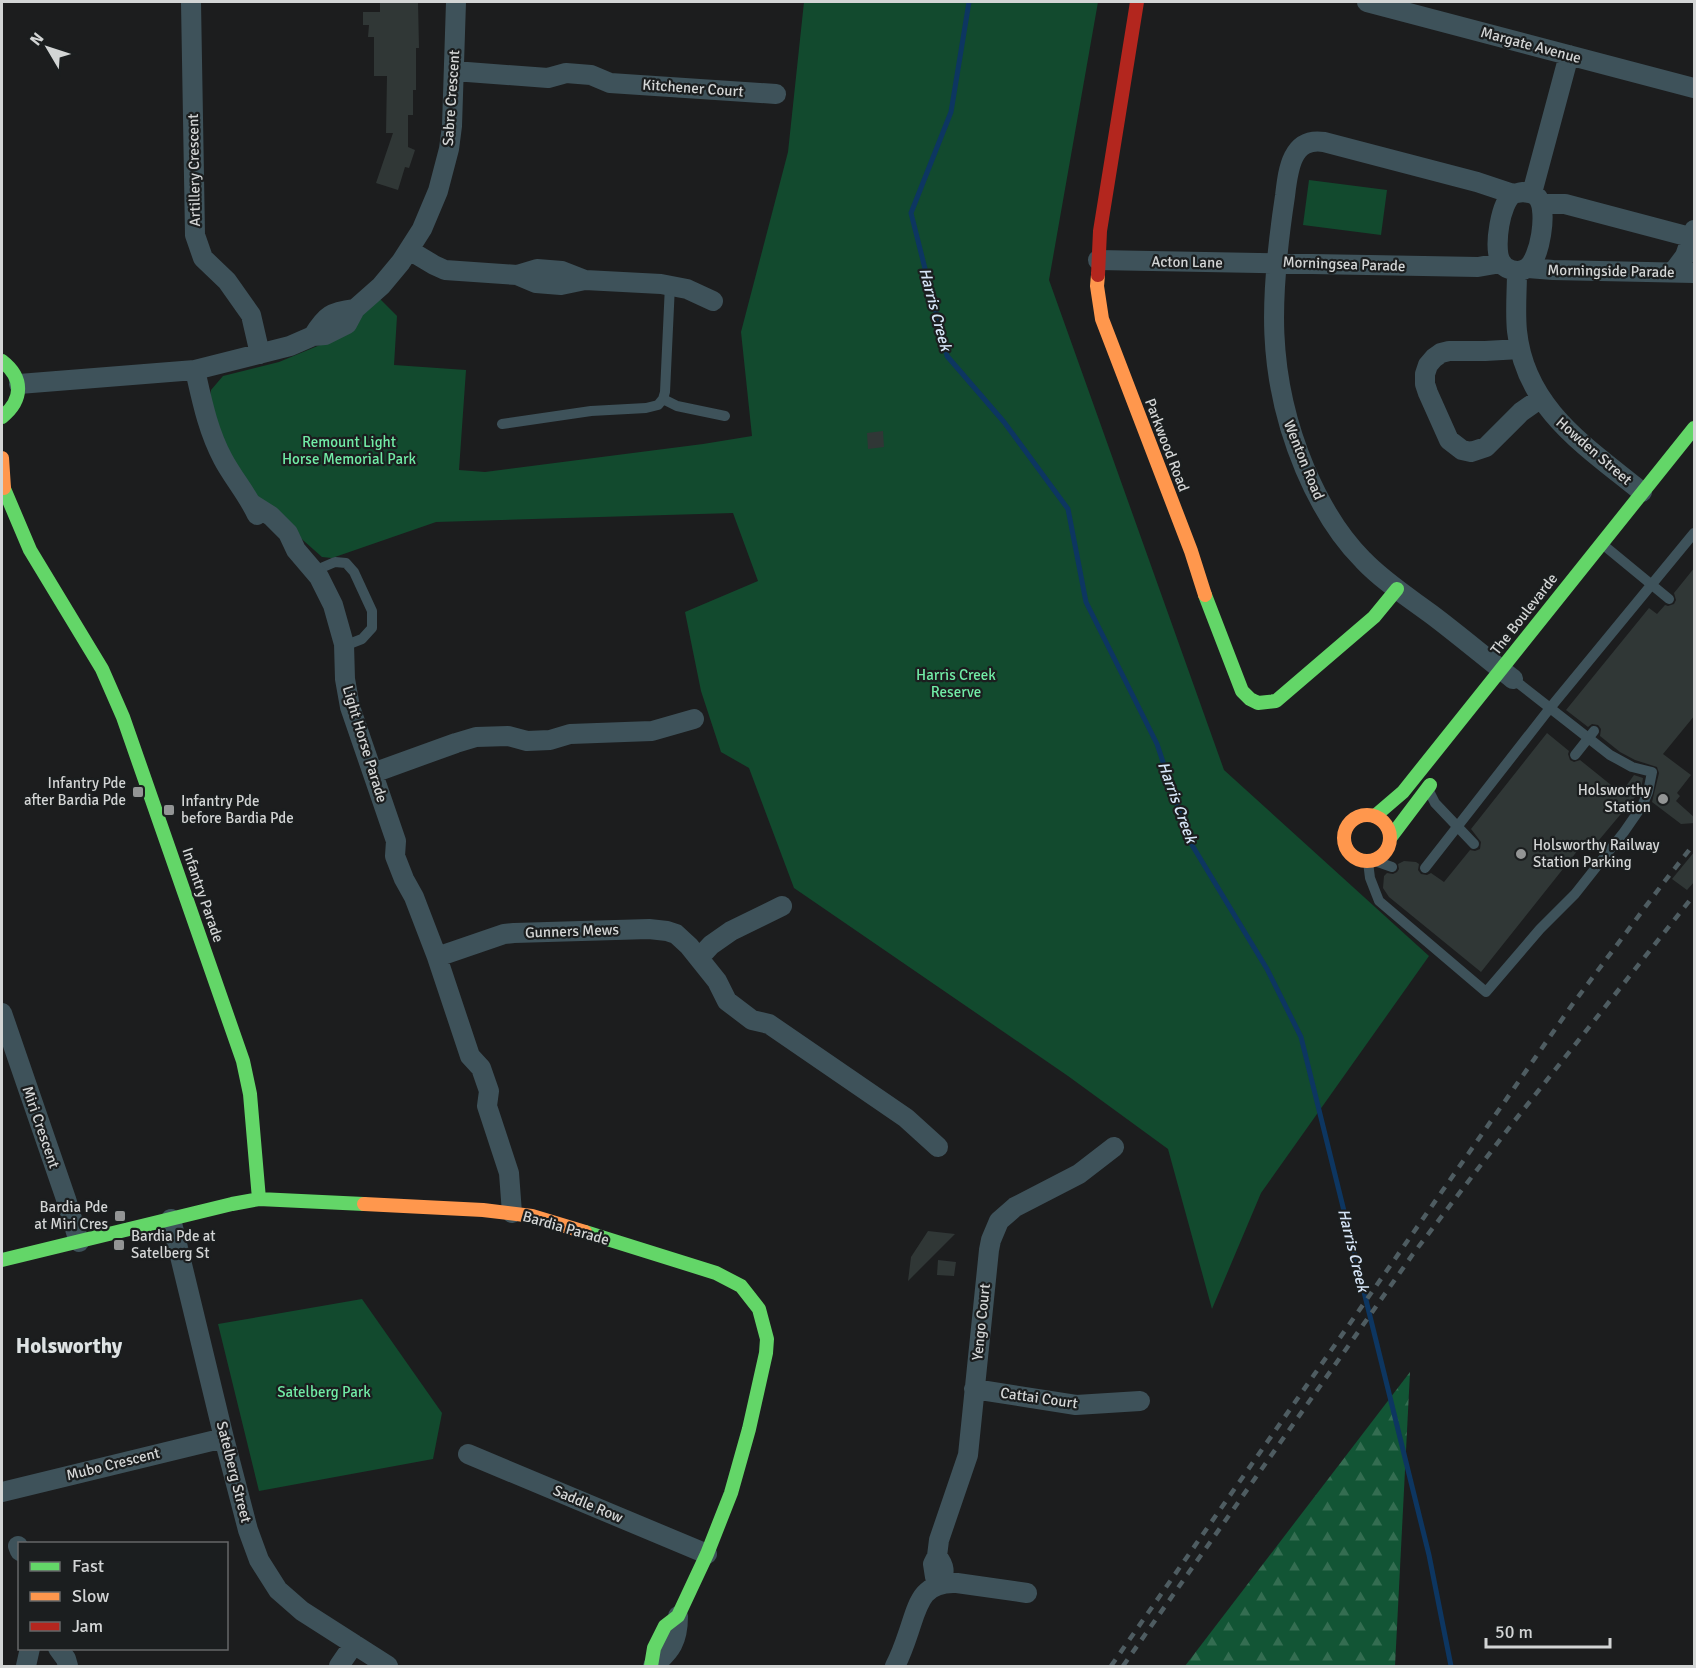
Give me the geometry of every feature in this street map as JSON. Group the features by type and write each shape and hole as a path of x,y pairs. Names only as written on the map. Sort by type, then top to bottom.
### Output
{"street":[{"name":"Artillery Crescent","path":"191,2 195,235 204,258 227,281 251,315 260,354"},
{"name":"Sabre Crescent","path":"19,384 195,370 290,346 314,336 325,335 346,324 354,309 381,286 410,250 431,210 444,171 452,126 456,2"},
{"name":"Parkwood Road","path":"1137,2 1100,231 1098,303 1102,319 1191,551 1204,594 1244,694 1260,704 1276,701 1374,617 1397,589"},
{"name":"Margate Avenue","path":"1368,2 1695,88"},
{"name":"Howden Street","path":"1529,197 1569,55"},
{"name":"Kitchener Court","path":"454,71 548,78 565,86 591,88 610,82 776,94"},
{"name":"Morningsea Parade","path":"1515,267 1276,264 1291,164 1301,146 1307,142 1324,142 1529,197"},
{"name":"Howden Street","path":"1515,267 1538,247 1541,235 1543,217 1529,197"},
{"name":"Howden Street","path":"1515,267 1498,254 1499,230 1505,207 1529,197"},
{"path":"1529,197 1694,235 1685,256 1673,272"},
{"path":"410,250 445,270 517,275 536,284 561,285 585,280 670,285 687,289 713,301"},
{"name":"Acton Lane","path":"1098,260 1276,264"},
{"name":"Wenton Road","path":"1276,264 1273,322 1276,368 1284,409 1296,448 1320,503 1363,561 1510,677"},
{"name":"Howden Street","path":"1515,267 1520,349 1528,374 1541,398 1557,421 1642,492"},
{"name":"Morningside Parade","path":"1515,267 1695,273"},
{"path":"1520,349 1441,353 1428,365 1425,374 1428,393 1449,440 1462,450 1471,452 1486,447 1521,412 1541,398"},
{"path":"2,361 13,370 19,384 16,402 3,416 2,429"},
{"name":"Light Horse Parade","path":"195,370 212,436 233,478 252,504 262,525 279,543 296,550 314,571 333,605 344,646 347,693 396,841 395,856 414,897 437,957 470,1056 481,1068 489,1091 487,1106 509,1173 512,1213"},
{"name":"The Boulevarde","path":"1376,816 1403,792 1510,677 1601,543 1695,428"},
{"name":"Infantry Parade","path":"2,458 3,486 30,550 102,669 123,717 243,1061 250,1094 259,1199"},
{"path":"373,773 477,737 508,736 527,741 549,740 570,734 652,731 694,719"},
{"path":"1390,838 1442,770"},
{"path":"1363,815 1376,816 1385,823 1390,845 1383,856 1371,861 1356,860 1346,850 1344,837 1348,825 1353,819 1363,815"},
{"path":"699,958 711,945 731,931 782,906"},
{"name":"Gunners Mews","path":"437,957 504,934 514,933 659,929 676,934 717,981 736,991 760,1010 769,1024 906,1118 938,1147"},
{"name":"Miri Crescent","path":"2,1014 79,1242"},
{"name":"Yengo Court","path":"942,1584 935,1577 933,1564 968,1455 991,1240 999,1221 1015,1208 1078,1174 1114,1147"},
{"name":"Bardia Parade","path":"2,1260 259,1199 293,1199 532,1216 716,1273 741,1286 759,1309 767,1339 758,1392 737,1473 707,1554 678,1616 678,1633 667,1655 652,1666"},
{"name":"Satelberg Street","path":"171,1219 224,1438 258,1560 278,1590 302,1611 388,1666"},
{"name":"Cattai Court","path":"974,1389 1076,1405 1140,1401"},
{"name":"Mubo Crescent","path":"2,1492 224,1438"},
{"name":"Saddle Row","path":"468,1454 707,1554"},
{"path":"895,1666 918,1604 929,1590 942,1584 957,1583 1027,1593"},
{"path":"339,1666 354,1644"},
{"path":"26,1666 30,1650"},
{"path":"59,1650 68,1666"}],"lane":[{"path":"502,424 591,411 658,405 665,392 670,285"},
{"path":"663,399 677,406 725,416"},
{"path":"1425,868 1550,708 1695,533"},
{"path":"1601,543 1669,599"},
{"path":"314,571 335,562 345,563 354,572 372,612 372,628 362,639 344,646"},
{"path":"1392,867 1371,861 1370,878 1379,901 1486,992 1540,929 1575,894 1642,806 1652,772 1632,767 1610,755 1510,677"},
{"path":"1575,755 1594,731"},
{"path":"1427,788 1435,803 1474,844"}],"green space":[{"name":"Harris Creek Reserve","path":"804,2 1098,2 1049,280 1224,770 1429,956 1261,1193 1212,1309 1168,1149 1068,1076 794,888 749,768 721,752 701,691 685,612 758,581 733,513 436,522 332,558 322,557 260,502 226,449 210,402 211,390 223,376 279,362 320,345 380,299 397,316 394,365 466,370 459,470 485,472 752,436 741,332 788,152"},
{"path":"1309,180 1387,190 1381,235 1303,225"},
{"name":"Satelberg Park","path":"362,1299 442,1413 433,1459 259,1491 218,1324"},
{"path":"1410,1372 1395,1666 1185,1666"}],"building":[{"path":"380,2 418,2 419,48 416,48 416,90 413,90 413,115 408,115 408,147 415,150 409,168 405,167 398,190 376,183 393,133 386,133 387,76 374,76 374,37 368,37 369,25 363,25 363,12 380,12"},
{"path":"883,431 884,447 868,449 867,433"},
{"path":"1695,567 1695,715 1663,754 1691,775 1677,793 1680,796 1676,801 1695,818 1695,823 1681,824 1652,802 1659,773 1657,767 1620,752 1600,736 1601,729 1598,725 1592,724 1588,727 1566,710 1649,608 1657,614 1665,605 1674,604 1676,600 1674,593"},
{"name":"Holsworthy Railway Station Parking","path":"1547,733 1569,751 1570,760 1574,762 1580,760 1621,793 1634,775 1643,778 1641,790 1594,846 1586,840 1481,972 1389,897 1383,888 1384,876 1387,873 1397,872 1398,864 1404,861 1416,862 1419,864 1418,870 1421,874 1431,873 1444,882 1470,850 1480,849 1481,842 1471,829"},
{"path":"1695,851 1695,881 1687,890 1672,879"},
{"path":"928,1231 955,1234 908,1281 911,1257"},
{"path":"938,1260 956,1262 954,1276 937,1275"}],"waterway":[{"name":"Harris Creek","path":"969,2 951,112 911,213 947,356 1004,422 1068,509 1086,602 1157,744 1189,840 1267,969 1301,1037 1429,1555 1451,1666"}],"railway":[{"path":"1111,1666 1572,1005 1694,844"},
{"path":"1123,1666 1413,1254 1512,1124 1694,895"}],"traffic: fast":[{"path":"2,361 14,375 18,389 14,403 2,417"},
{"path":"1375,816 1403,792 1694,428"},
{"path":"2,484 30,550 102,669 123,717 243,1061 250,1094 259,1199"},
{"path":"1205,595 1242,691 1258,703 1276,701 1374,617 1397,589"},
{"path":"1390,838 1430,785"},
{"path":"2,1260 259,1199 364,1204"},
{"path":"585,1232 716,1273 741,1286 759,1309 767,1339 749,1429 731,1493 707,1554 678,1616 665,1626 654,1648 651,1666"}],"traffic: slow":[{"path":"1098,275 1097,286 1102,319 1191,551 1205,595"},
{"path":"2,458 4,488"},
{"path":"1372,815 1384,821 1389,829 1390,838 1389,847 1384,855 1376,860 1362,861 1350,855 1345,847 1344,833 1350,821 1358,816 1372,815"},
{"path":"364,1204 483,1210 532,1216 585,1232"}],"traffic: jam":[{"path":"1098,275 1100,231 1137,2"}],"place":[{"name":"Infantry Pde after Bardia Pde","path":"138,792"},
{"name":"Holsworthy Station","path":"1663,799"},
{"name":"Infantry Pde before Bardia Pde","path":"169,810"},
{"name":"Holsworthy Railway Station Parking","path":"1521,854"},
{"name":"Bardia Pde at Miri Cres","path":"120,1216"},
{"name":"Bardia Pde at Satelberg St","path":"119,1245"}],"district":[{"name":"Holsworthy","path":"69,1346"}],"park label":[{"name":"Remount Light Horse Memorial Park","path":"349,450"}]}
